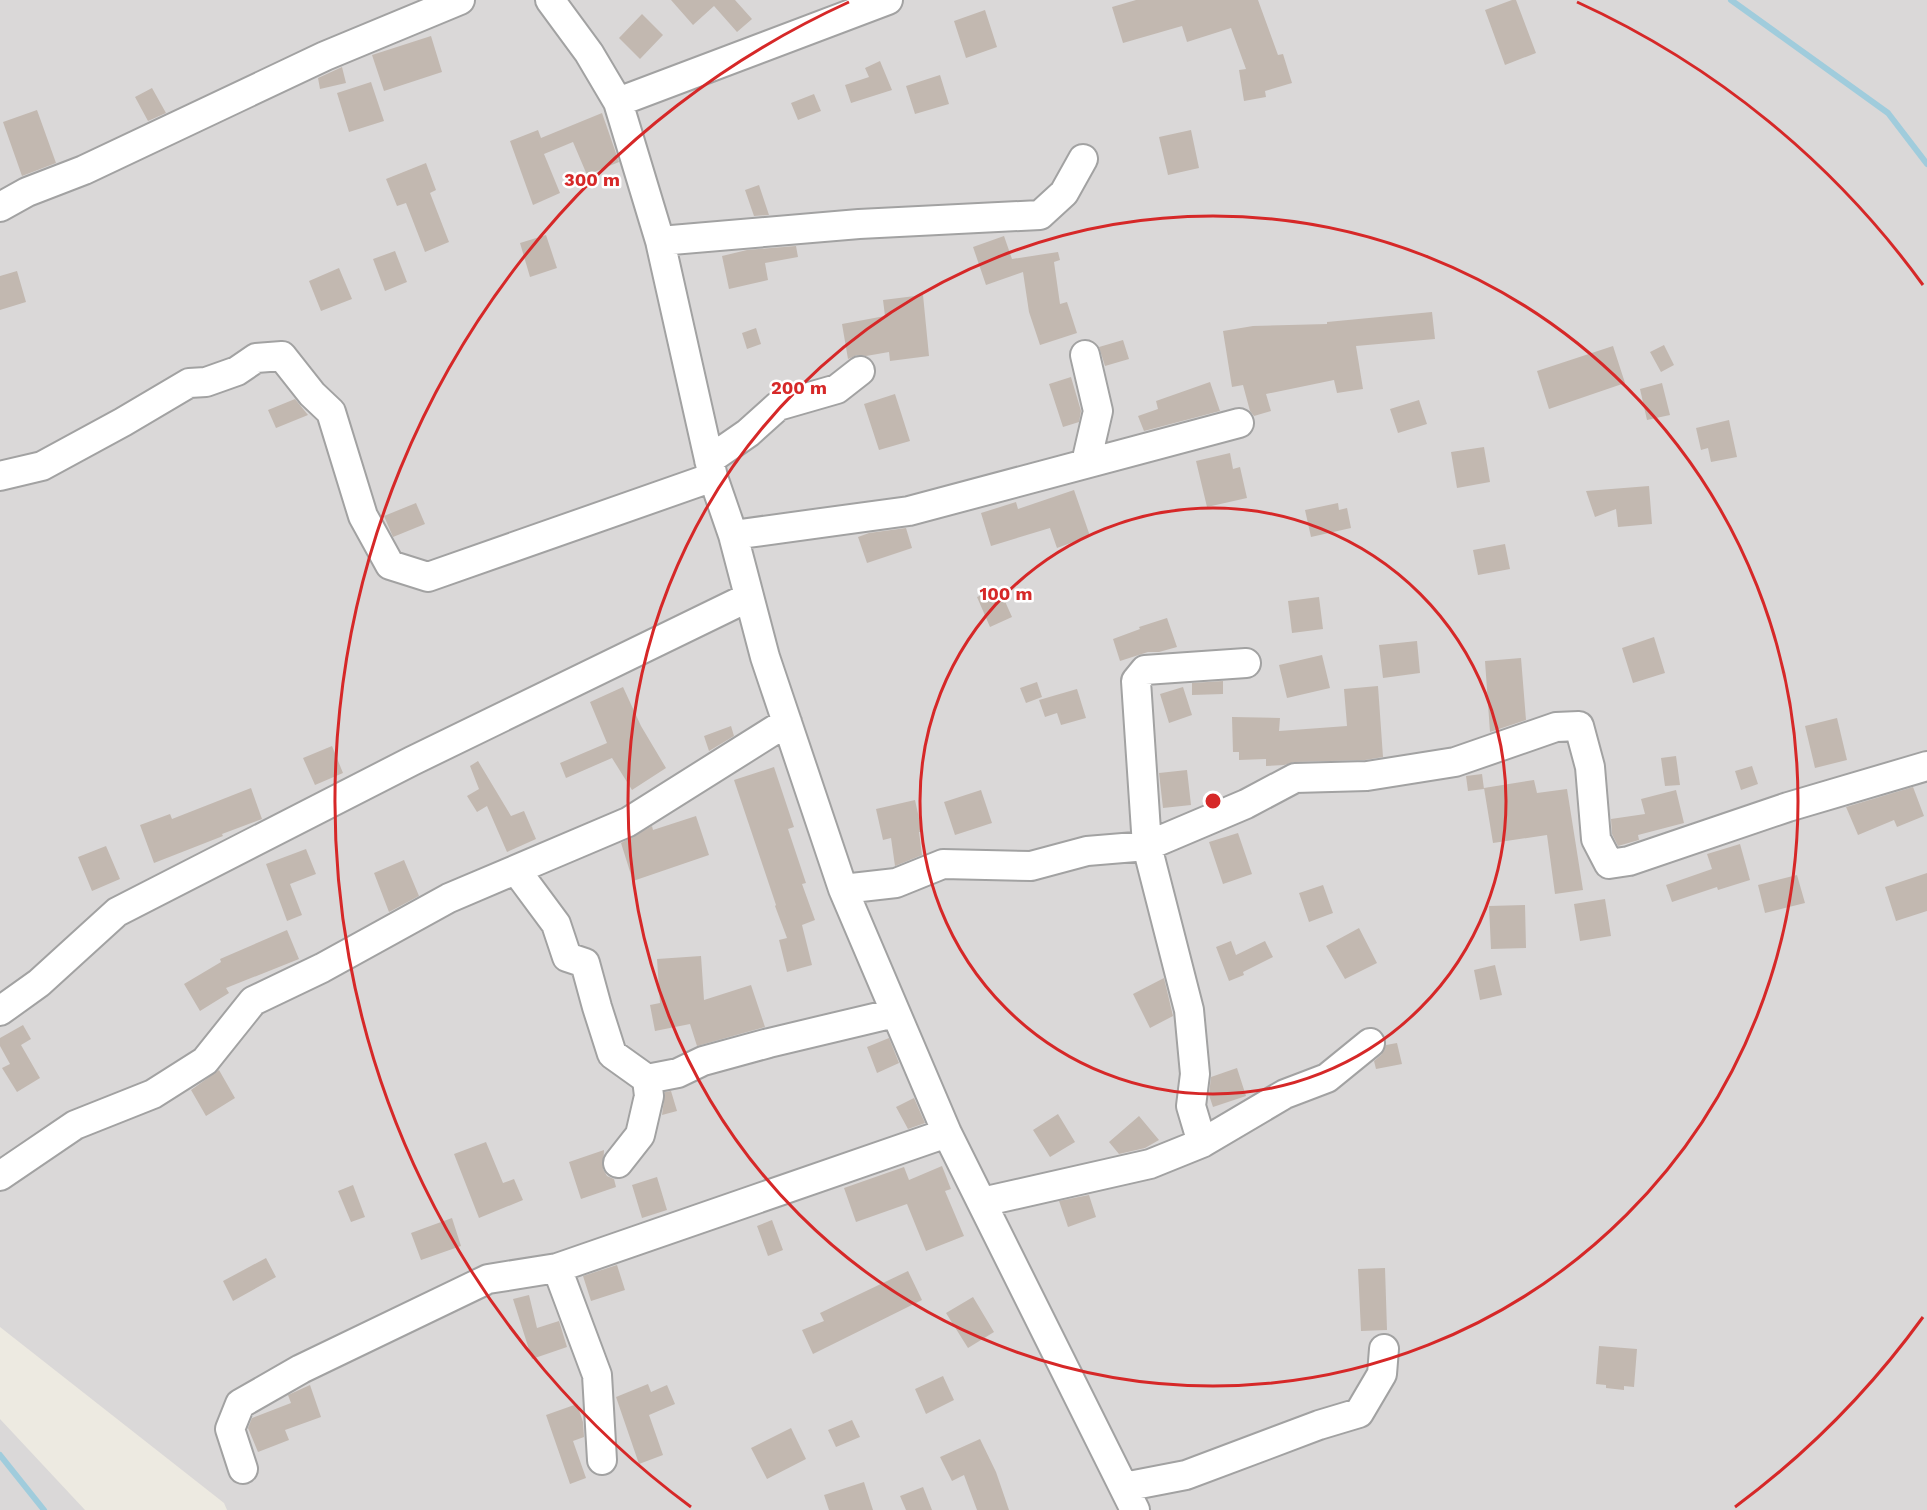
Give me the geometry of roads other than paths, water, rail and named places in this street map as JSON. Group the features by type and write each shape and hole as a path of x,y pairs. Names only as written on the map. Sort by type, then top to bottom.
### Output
{"street":[{"path":"0,207 27,192 84,170 325,56 460,0"},
{"path":"550,0 590,53 618,102 660,241 711,468 733,535 765,657 843,890 947,1133 1130,1498 1319,1425 1359,1413 1382,1374 1384,1349"},
{"path":"618,102 888,0"},
{"path":"660,241 859,224 1040,215 1064,193 1083,159"},
{"path":"1085,355 1098,411 1086,463"},
{"path":"0,476 42,466 189,383 206,382 237,371 256,358 282,356 312,394 331,412 363,516 390,565 428,577 711,468 778,406 837,389 860,371"},
{"path":"733,535 909,511 1239,423"},
{"path":"0,1011 39,983 117,912 412,761 749,597"},
{"path":"1202,1143 1191,1106 1195,1074 1189,1010 1147,846 1136,681 1145,670 1246,663"},
{"path":"0,1176 75,1125 153,1094 205,1061 253,1001 322,968 449,898 628,822 787,722"},
{"path":"843,890 896,883 943,864 1031,866 1087,851 1147,846 1246,804 1295,778 1367,776 1455,762 1556,727 1579,726 1590,767 1596,839 1609,864 1629,861 1788,807 1927,766"},
{"path":"516,870 556,924 567,957 585,963 612,1054 647,1078 678,1073 703,1061 895,1013"},
{"path":"982,1202 1150,1164 1202,1143 1285,1094 1327,1078 1370,1043"},
{"path":"618,1163 639,1135 648,1096 647,1078"},
{"path":"243,1469 230,1429 240,1404 301,1369 488,1279 557,1268 947,1133"},
{"path":"557,1268 597,1375 602,1460"}],"waterway":[{"path":"1731,0 1888,113 1927,164"},
{"path":"0,1455 44,1510"}]}
